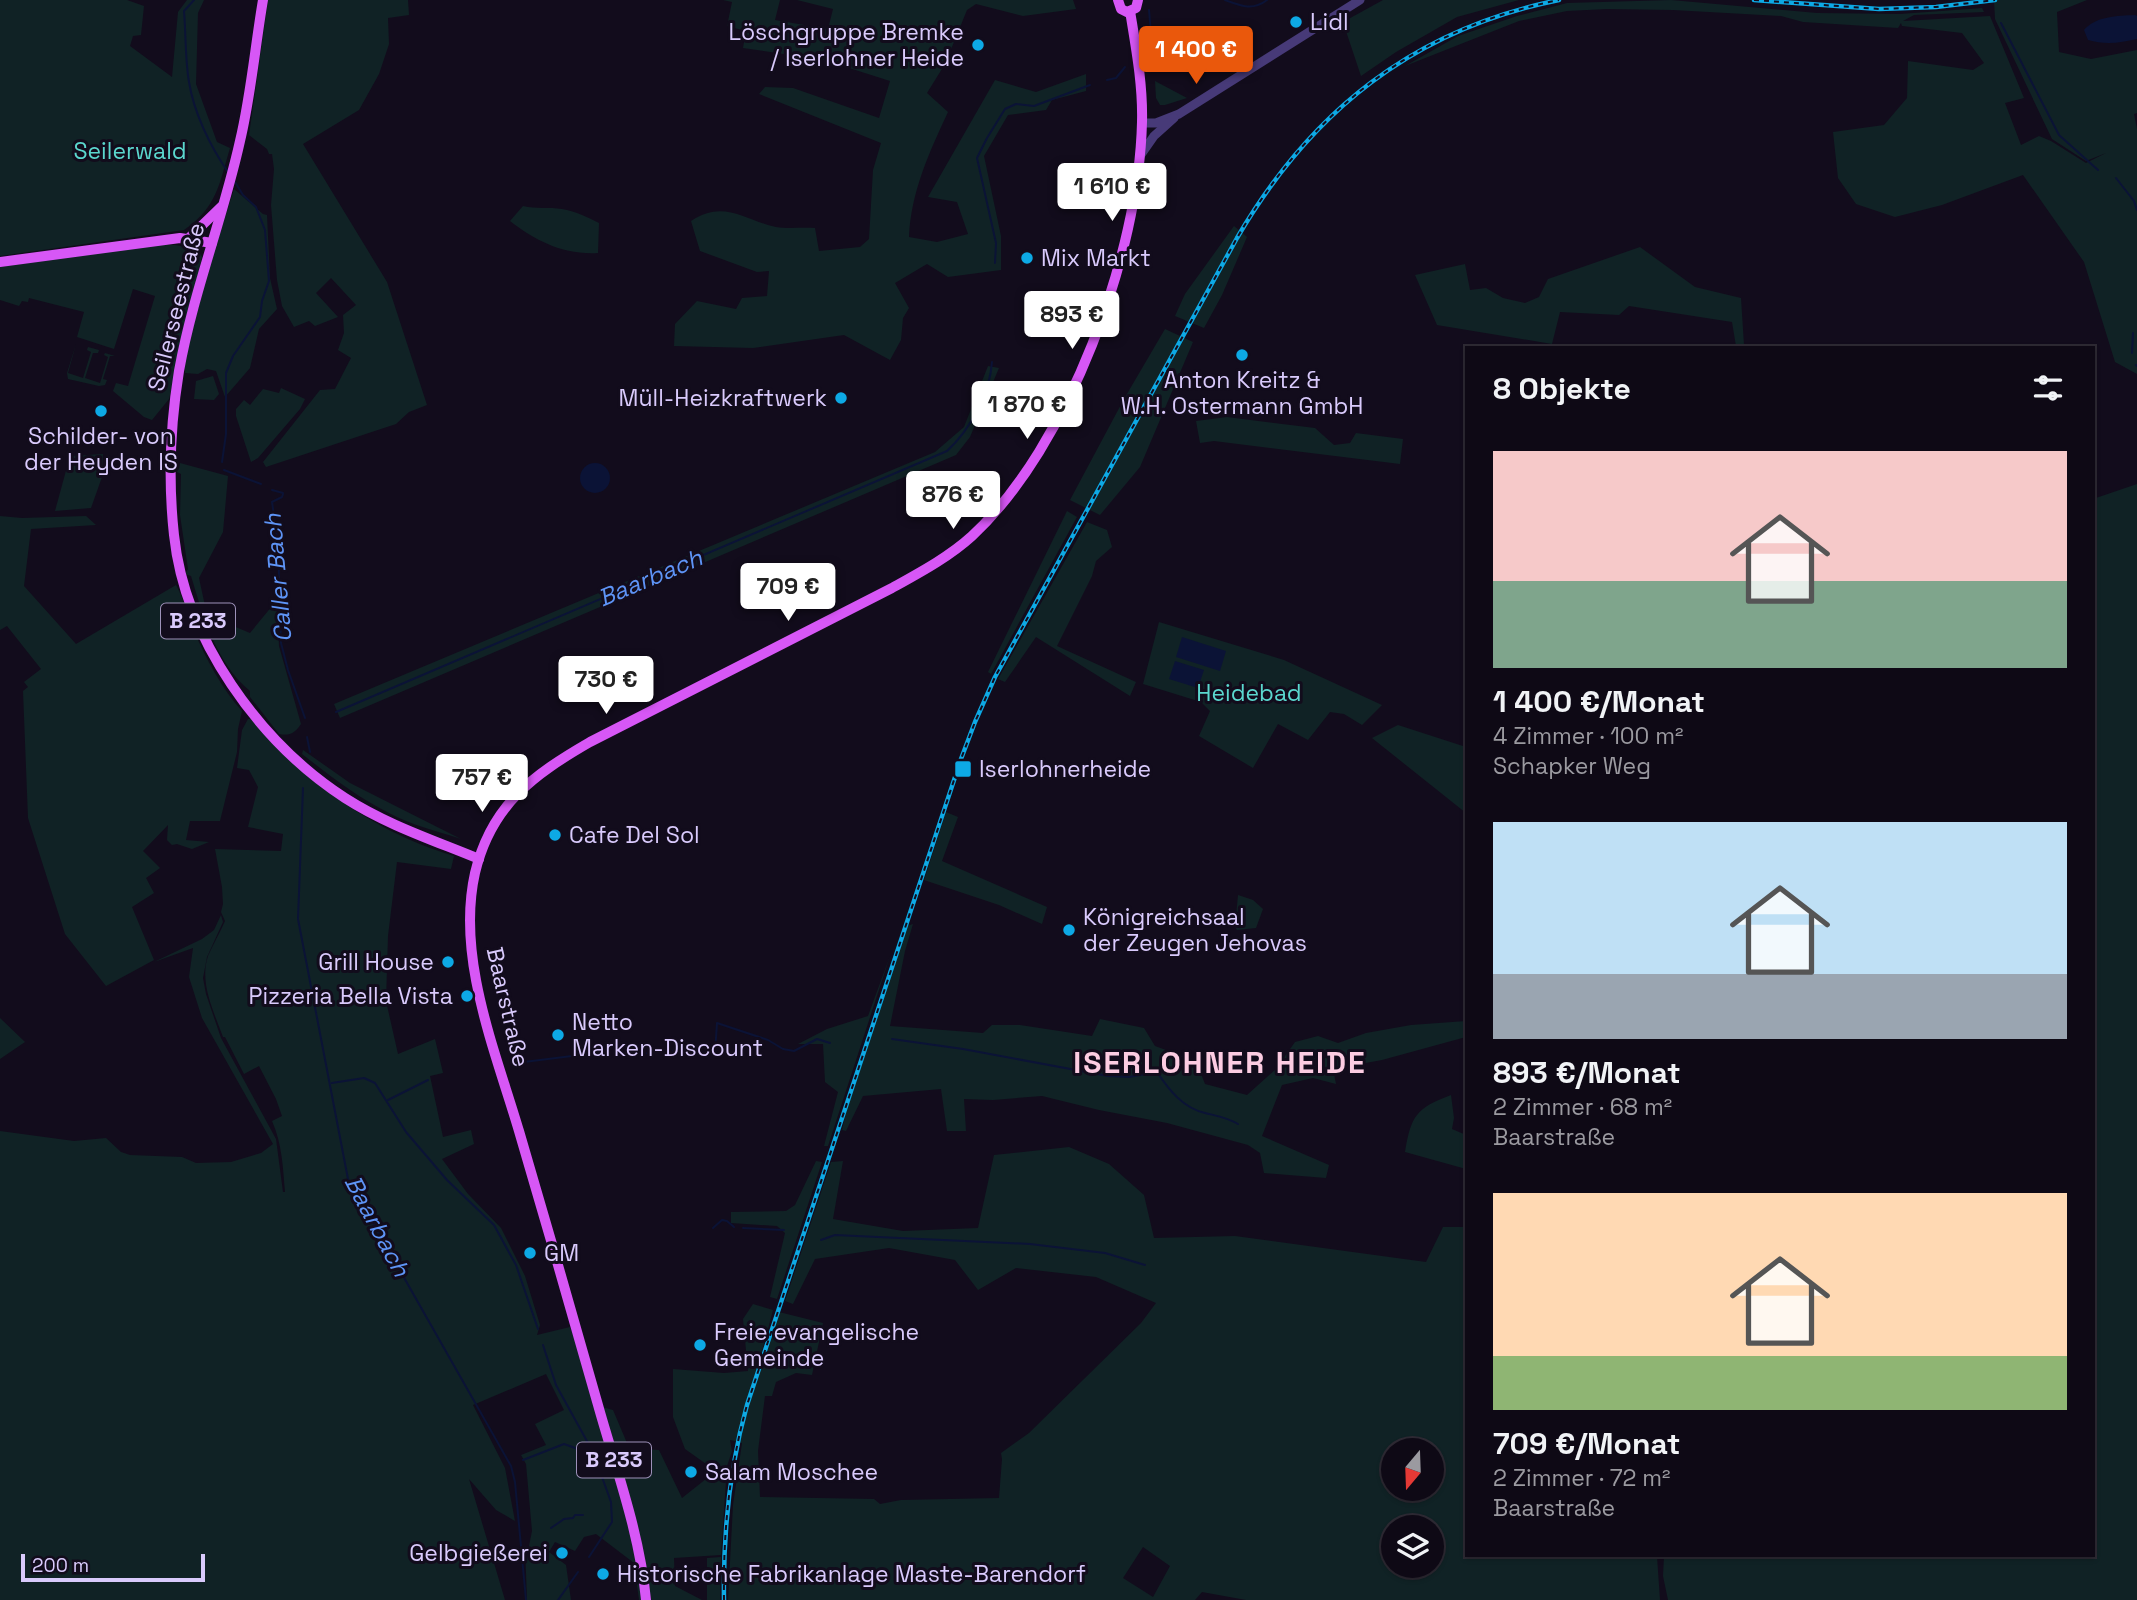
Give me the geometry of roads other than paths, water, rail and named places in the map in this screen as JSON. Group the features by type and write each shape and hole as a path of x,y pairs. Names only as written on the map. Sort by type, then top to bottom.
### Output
{"main road":[{"name":"Seilerseestraße","path":"262,0 247,104 234,163 179,369 170,446 170,483 174,537 188,596 210,648 235,690 268,732 300,764 344,798 369,812 420,837 479,859"},
{"path":"1118,0 1121,9 1130,11 1136,8 1138,0"},
{"name":"Baarstraße","path":"646,1600 643,1572 619,1478 476,978 470,906 479,859 498,817 512,798 533,779 566,756 911,577 971,537 999,507 1031,464 1059,416 1080,372 1113,283 1140,156 1141,82 1130,11"},
{"path":"188,239 223,205"},
{"path":"0,262 188,239 212,243"}],"street":[{"path":"1140,156 1154,136 1179,114 1360,0"},
{"path":"1142,123 1156,123 1179,114"}],"water":[{"path":"2135,15 2137,39 2112,43 2088,40 2084,30 2089,25 2107,18"},
{"path":"595,463 605,468 610,478 605,488 595,493 585,488 580,478 585,468"},
{"path":"1182,637 1226,651 1220,671 1176,657"},
{"path":"1175,661 1204,670 1198,688 1169,679"}],"waterway":[{"name":"Caller Bach","path":"194,0 184,11 189,82 204,129 228,172"},
{"path":"1225,0 1242,6 1257,5 1267,0"},
{"name":"Baarbach","path":"1149,10 1151,34"},
{"path":"2001,23 2059,135 2098,170"},
{"name":"Baarbach","path":"1107,80 1116,78 1125,67"},
{"name":"Baarbach","path":"995,263 996,243 977,158 987,138 1005,109 1016,104 1034,106 1090,85"},
{"path":"2116,178 2134,201 2137,210"},
{"name":"Caller Bach","path":"222,462 226,434 226,373 233,356 260,317 269,281 265,230 256,207 243,195 235,182"},
{"path":"2132,353 2133,333"},
{"name":"Baarbach","path":"336,712 947,451 971,422 983,398 992,362"},
{"name":"Caller Bach","path":"224,470 261,484"},
{"name":"Caller Bach","path":"272,490 283,493"},
{"name":"Caller Bach","path":"283,494 272,502 278,543 281,643 305,718"},
{"name":"Caller Bach","path":"307,737 310,752"},
{"name":"Baarbach","path":"303,788 298,919 348,1179 511,1466 515,1482 526,1600"},
{"path":"635,1048 647,1054 659,1050 715,1053 717,1023 794,1051 817,1039 830,1043"},
{"path":"892,1039 963,1049 1108,1076 1129,1077 1157,1072 1183,1103 1197,1111 1238,1124"},
{"path":"516,1063 604,1052"},
{"path":"332,1083 364,1078 375,1083 406,1132 447,1180 494,1225 516,1265 538,1329"},
{"path":"388,1100 428,1080"},
{"path":"713,1228 722,1220 734,1227"},
{"path":"743,1228 784,1230"},
{"path":"821,1240 835,1235 1030,1244 1105,1253 1145,1265"},
{"path":"543,1345 556,1385 593,1452 611,1502 612,1522 589,1557"},
{"path":"523,1460 564,1444 592,1454"},
{"path":"551,1528 564,1519 583,1515"},
{"path":"558,1600 578,1572"}],"railway":[{"path":"724,1600 728,1501 747,1405 961,759 995,677 1237,238 1266,192 1298,151 1333,115 1371,82 1413,55 1458,32 1507,13 1559,0"},
{"path":"1754,0 1879,9 1936,7 1995,0"}],"place":[{"name":"Lidl","path":"1296,22"},
{"name":"Löschgruppe Bremke / Iserlohner Heide","path":"978,45"},
{"name":"Mix Markt","path":"1027,258"},
{"name":"Anton Kreitz & W.H. Ostermann GmbH","path":"1242,355"},
{"name":"Müll-Heizkraftwerk","path":"841,398"},
{"name":"Schilder- von der Heyden IS","path":"101,411"},
{"name":"Iserlohnerheide","path":"963,769"},
{"name":"Cafe Del Sol","path":"555,835"},
{"name":"Königreichsaal der Zeugen Jehovas","path":"1069,930"},
{"name":"Grill House","path":"448,962"},
{"name":"Pizzeria Bella Vista","path":"467,996"},
{"name":"Netto Marken-Discount","path":"558,1035"},
{"name":"GM","path":"530,1253"},
{"name":"Freie evangelische Gemeinde","path":"700,1345"},
{"name":"Salam Moschee","path":"691,1472"},
{"name":"Gelbgießerei","path":"562,1553"},
{"name":"Historische Fabrikanlage Maste-Barendorf","path":"603,1574"}],"district":[{"name":"ISERLOHNER HEIDE","path":"1220,1063"}],"park label":[{"name":"Seilerwald","path":"130,151"},
{"name":"Heidebad","path":"1249,693"}]}
